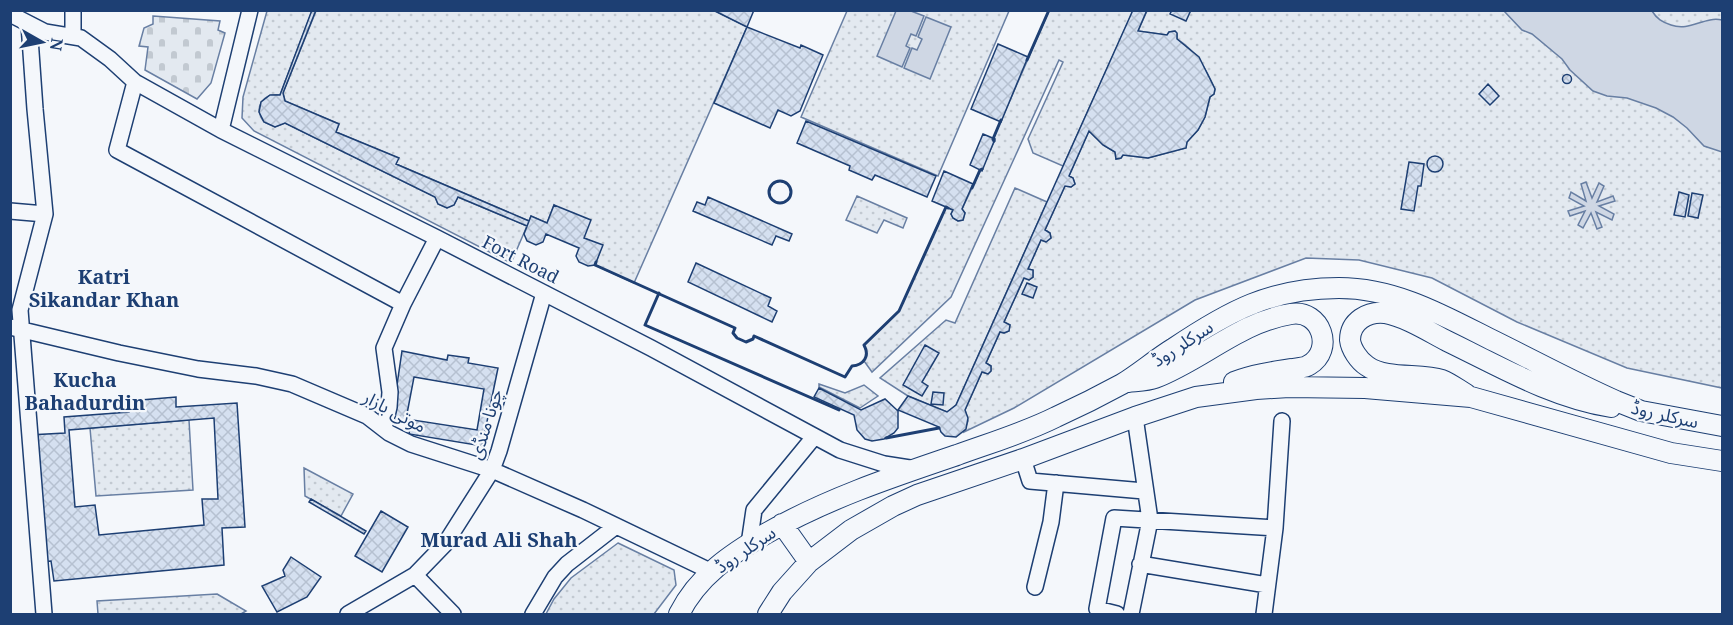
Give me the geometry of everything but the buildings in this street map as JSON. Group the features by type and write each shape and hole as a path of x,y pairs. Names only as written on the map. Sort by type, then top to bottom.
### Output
{"main road":[{"name":"سرکلر روڈ","path":"679,615 692,592 710,571 748,544 782,524 845,495 1052,419 1123,383 1226,315 1259,300 1283,293 1344,288 1385,294 1423,306 1599,394 1641,411 1722,426"},
{"path":"1123,383 1154,378 1234,335 1282,316 1294,313 1306,315 1318,324 1323,339 1322,351 1308,367 1236,381 1196,397"},
{"path":"1471,397 1443,381 1385,373 1366,366 1352,348 1350,340 1352,330 1364,316 1375,313 1398,317 1551,391 1590,404 1641,411"},
{"name":"سرکلر روڈ","path":"768,615 782,592 809,562 851,530 893,506 917,495 1196,397 1289,387 1365,388 1471,397 1671,453 1722,461"},
{"path":"782,524 809,562"}],"street":[{"path":"13,14 45,32 73,36 73,10"},
{"path":"221,130 250,10"},
{"path":"29,24 45,214 16,328 44,615"},
{"name":"Fort Road","path":"73,36 97,49 135,82 221,130 544,292 814,437 840,450 884,464 916,469"},
{"path":"135,82 117,150 404,304"},
{"path":"10,212 45,214"},
{"path":"384,428 390,392 384,348 437,237"},
{"name":"چونا منڈی","path":"348,615 415,575 445,544 492,470 500,451 544,292"},
{"name":"موتی بازار","path":"16,328 198,369 279,380 367,416 389,433 411,444 492,470 710,571"},
{"path":"1131,615 1150,520 1135,417"},
{"path":"1264,615 1275,528 1282,421"},
{"path":"748,544 754,510 814,437"},
{"path":"1023,459 1030,481 1144,491"},
{"path":"1035,587 1051,522 1056,483"},
{"path":"1117,615 1097,609 1114,518 1275,528"},
{"path":"533,615 555,577 567,564 616,526"},
{"path":"1140,564 1267,585"},
{"path":"415,575 453,615"}],"green space":[{"path":"713,10 747,27 634,283 595,265 602,246 584,238 554,205 547,223 531,216 529,221 396,164 398,158 336,132 339,124 285,101 283,93 316,11"},
{"path":"267,11 312,11 280,95 269,96 260,106 259,111 264,122 275,127 285,123 435,197 438,204 447,208 454,205 458,197 527,226 511,263 254,131 242,118 243,97"},
{"path":"847,11 1009,11 938,176 801,117"},
{"path":"1049,11 1133,11 1063,166 1033,153 1028,139 1063,62 1059,60 951,297 872,372 864,361 867,355 864,345 899,311 946,207 953,210 951,214 953,218 958,221 963,220 965,213 962,209 995,140 993,139"},
{"path":"1147,11 1722,11 1722,388 1627,368 1517,322 1432,278 1359,260 1306,258 1195,300 1014,408 964,432 968,421 965,410 982,372 988,374 991,371 991,366 986,363 1000,332 1009,331 1010,325 1004,322 1024,278 1029,280 1033,277 1033,270 1028,269 1041,240 1046,242 1051,238 1050,233 1045,230 1065,186 1071,187 1075,184 1073,178 1069,176 1089,131 1103,145 1115,152 1116,159 1123,155 1148,158 1186,148 1187,142 1198,130 1205,117 1210,97 1214,94 1215,89 1208,75 1195,55 1177,39 1175,31 1167,35 1138,31"},
{"path":"153,16 220,21 218,30 225,33 211,83 197,99 145,70 148,47 139,46 144,28 153,24"},
{"path":"1015,188 1047,202 956,405 947,412 908,396 880,378 946,320 955,323"},
{"path":"857,196 907,218 903,228 884,220 877,233 846,220"},
{"path":"819,384 845,393 864,385 878,396 860,408 819,387"},
{"path":"189,420 193,490 96,496 90,428"},
{"path":"304,468 353,494 341,516 305,496"},
{"path":"618,543 674,570 676,585 654,614 546,614 554,599 571,578"},
{"path":"217,594 246,611 241,614 98,614 97,601"}],"shaded area":[{"path":"896,11 911,11 924,16 916,36 911,34 906,46 910,48 902,67 877,56"},
{"path":"1504,11 1652,11 1662,21 1678,27 1715,19 1722,20 1722,152 1704,146 1687,128 1656,108 1627,98 1607,96 1593,91 1570,70 1562,59 1532,34 1522,30"},
{"path":"926,17 951,27 930,79 904,68 912,48 917,50 922,39 918,37"},
{"path":"1586,182 1592,198 1599,183 1604,186 1597,202 1613,196 1615,201 1599,206 1614,214 1612,220 1596,212 1602,227 1597,229 1591,213 1583,228 1578,225 1585,211 1570,216 1568,211 1584,206 1569,198 1571,192 1586,201 1581,184"}],"wall":[{"path":"1027,60 1049,10"},
{"path":"994,141 1001,120"},
{"path":"972,188 982,169"},
{"path":"780,181 788,184 791,192 788,200 780,203 772,200 769,192 772,184 780,181"},
{"path":"596,262 595,265 735,328 733,333 737,338 746,342 754,336 845,377 852,366 860,364 865,359 864,345 899,311 946,207 948,208"},
{"path":"659,293 645,325 839,410"},
{"path":"886,438 939,428"}],"district":[{"name":"Katri Sikandar Khan","path":"104,288"},
{"name":"Kucha Bahadurdin","path":"85,390"},
{"name":"Murad Ali Shah","path":"499,539"}]}
